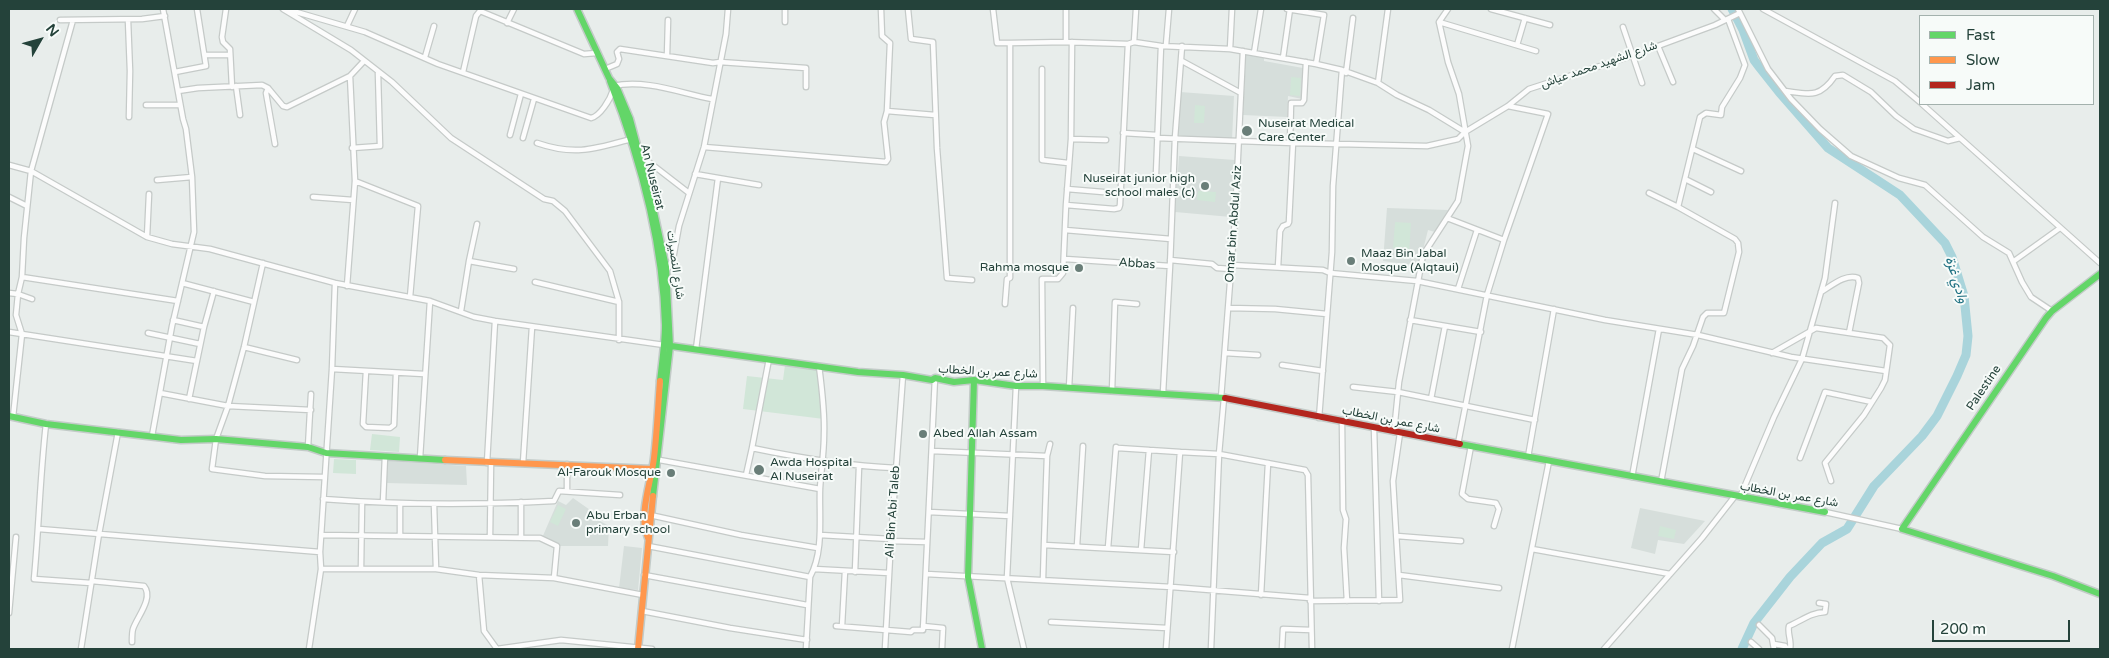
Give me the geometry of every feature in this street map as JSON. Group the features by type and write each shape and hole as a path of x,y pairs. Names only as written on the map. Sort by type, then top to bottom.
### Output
{"street":[{"path":"152,436 166,356 194,232 192,177 186,129 163,9"},
{"path":"175,72 204,68 206,66 197,9"},
{"path":"226,9 222,37 223,42 230,49 234,86 240,115"},
{"path":"285,9 347,26 438,64 591,118 596,116 611,97 614,87"},
{"path":"285,9 351,50 378,73 392,82 451,138 544,199 553,201 565,211 610,271 619,302 619,340"},
{"path":"347,26 355,9"},
{"path":"507,22 514,9"},
{"path":"577,9 605,69 617,64 617,52 620,49 713,63 806,68 806,87"},
{"path":"664,274 673,259 679,226 704,147 726,34 728,9"},
{"path":"785,9 785,22"},
{"path":"704,147 886,162 888,154 884,122 887,111 890,44 882,36 881,9"},
{"path":"908,9 911,39 933,42 935,115 947,278 972,280"},
{"path":"993,9 997,43 1072,42 1128,44 1134,42 1230,49 1306,62 1378,83 1397,95 1429,110 1465,132"},
{"path":"1066,9 1066,42"},
{"path":"1134,42 1136,9"},
{"path":"1156,174 1163,45 1169,9"},
{"path":"1230,49 1232,9"},
{"path":"1254,53 1261,9"},
{"path":"1283,58 1289,9 1324,15 1316,64"},
{"path":"1378,83 1388,9"},
{"path":"926,574 1172,587 1261,595 1272,594 1310,600 1347,602 1400,600 1393,481 1398,392 1423,255 1458,201 1468,146 1459,94 1448,62 1440,22 1448,9"},
{"path":"1491,9 1550,25"},
{"path":"1714,9 1734,15 1784,91 1820,129 1851,156 1899,178 1925,185 1983,237 2009,253 2031,297 2052,310"},
{"path":"1763,9 1881,73 1908,90 1919,101"},
{"path":"463,72 476,16 480,12 584,54 597,53"},
{"path":"1678,207 1700,117 1706,113 1721,115 1722,107 1740,78 1745,65 1734,15"},
{"name":"شارع الشهيد محمد عياش","path":"1123,132 1175,138 1239,141 1427,146 1458,139 1465,132 1508,106 1529,89 1631,56 1734,15"},
{"path":"60,20 128,20 165,16"},
{"path":"1319,418 1330,274 1337,144 1344,72 1353,18"},
{"path":"1517,45 1525,18"},
{"path":"73,20 31,171 22,277 16,315 22,334 11,417 46,424 181,440 216,439 308,447 326,452 489,463 652,468"},
{"path":"128,20 129,117"},
{"path":"667,56 668,20"},
{"path":"1440,22 1536,51"},
{"path":"425,57 434,26"},
{"path":"1623,27 1631,56 1642,83"},
{"path":"1043,386 1042,279 1058,279 1062,277 1065,258 1068,163 1071,138 1072,42"},
{"path":"1005,304 1007,280 1010,278 1010,43"},
{"path":"1066,205 1120,208 1128,44"},
{"path":"1170,260 1175,138 1182,46"},
{"path":"1658,46 1673,82"},
{"name":"Omar bin Abdul Aziz","path":"1211,649 1212,590 1217,532 1218,454 1239,141 1243,51"},
{"path":"205,55 230,55"},
{"path":"178,91 257,85 268,88 287,107 350,76 364,61"},
{"path":"1182,61 1241,93"},
{"path":"1278,267 1280,231 1289,222 1292,143 1290,108 1291,103 1302,103 1304,100 1306,62"},
{"name":"An Nuseirat","path":"605,69 614,87 640,161 664,274"},
{"path":"1042,69 1042,160 1068,163"},
{"path":"352,148 380,146 378,73"},
{"path":"1784,91 1813,95 1829,85 1836,76 1843,75 1871,92 1896,116 1914,128 1948,142 1960,138"},
{"path":"348,286 355,182 350,76"},
{"path":"614,87 627,83 671,88 712,99"},
{"path":"614,87 630,119 640,161 645,159 689,193"},
{"path":"268,88 266,93 275,144"},
{"path":"510,135 521,94"},
{"path":"523,138 534,99"},
{"path":"146,105 180,104"},
{"path":"1923,105 2100,263"},
{"path":"1458,444 1487,295 1548,114 1508,106"},
{"path":"887,111 935,115"},
{"path":"1071,138 1106,140"},
{"path":"537,142 556,150 584,151 631,139"},
{"path":"1693,149 1742,171"},
{"path":"9,166 31,171 146,237 190,247 210,249 348,286 430,301 474,317 667,346"},
{"path":"695,174 759,185"},
{"path":"157,180 192,177"},
{"path":"696,348 718,178"},
{"path":"1685,179 1711,192"},
{"path":"355,182 418,206 410,297"},
{"path":"1067,189 1103,192"},
{"path":"1649,192 1738,243 1739,252 1724,313 1707,313 1702,316 1698,335 1682,369 1661,482"},
{"path":"146,237 149,194"},
{"path":"9,197 27,206"},
{"path":"313,197 353,200"},
{"path":"1604,649 1737,497 1802,359 1825,278 1835,203"},
{"path":"1447,218 1504,240"},
{"path":"461,311 477,224"},
{"path":"2014,260 2060,228"},
{"path":"1065,230 1171,239"},
{"path":"1458,289 1477,230"},
{"name":"Abbas","path":"1065,258 1170,266 1170,260 1212,264 1217,268 1278,267 1323,270 1330,274 1417,281 1554,309 1698,335 1802,359 1886,370"},
{"path":"469,261 514,269"},
{"path":"263,263 244,347 228,406 216,439 212,469 265,476 324,477"},
{"path":"1162,393 1170,266"},
{"name":"شارع النصيرات","path":"648,515 656,460 667,346 664,274"},
{"name":"Palestine","path":"1902,529 2052,310 2100,274"},
{"path":"1821,292 1845,278 1853,276 1858,278 1859,282 1849,333"},
{"path":"22,277 178,301"},
{"path":"535,282 619,302"},
{"path":"182,283 254,302"},
{"path":"309,649 321,569 320,552 332,369 335,283"},
{"path":"189,399 200,344 214,291"},
{"path":"9,293 32,299"},
{"path":"420,458 430,301"},
{"path":"1112,391 1115,302 1137,304"},
{"path":"1069,388 1073,308"},
{"path":"1228,308 1275,309 1327,314"},
{"path":"1528,457 1554,309"},
{"path":"174,320 204,327"},
{"path":"1410,320 1481,332"},
{"path":"490,537 489,463 495,321"},
{"path":"1432,399 1445,326"},
{"path":"523,463 532,327"},
{"path":"1772,353 1816,328 1883,338 1890,344 1885,380 1872,402 1825,463 1831,481"},
{"path":"1632,477 1659,329"},
{"path":"9,332 197,361"},
{"path":"148,333 200,344"},
{"name":"شارع عمر بن الخطاب","path":"667,346 696,348 867,373 903,375 932,380 935,378 954,382 974,380 1016,386 1043,386 1223,398 1319,418 1825,512 1902,529 2053,576 2100,594"},
{"path":"244,347 297,360"},
{"path":"1225,353 1258,355"},
{"path":"746,476 769,359"},
{"path":"1282,365 1323,371"},
{"path":"806,649 810,577 814,569 820,535 824,404 819,366"},
{"path":"332,369 424,374"},
{"path":"366,371 363,424 366,428 390,428 394,425 396,372"},
{"name":"Ali Bin Abi Taleb","path":"885,649 890,540 903,375"},
{"path":"836,626 911,632 913,630 923,630 935,378"},
{"path":"974,380 968,577 982,649"},
{"path":"1016,386 1007,578 1024,649"},
{"path":"1353,387 1398,392 1535,420"},
{"path":"1800,458 1825,392 1872,402"},
{"path":"160,393 228,406 311,410"},
{"path":"308,447 311,394"},
{"path":"1342,422 1347,602"},
{"path":"46,424 34,579 144,586 147,590 144,606 133,628 132,642"},
{"path":"1374,428 1379,601"},
{"path":"81,649 99,534 118,432"},
{"path":"1043,579 1047,456 1050,444"},
{"path":"1077,546 1083,446"},
{"path":"1471,446 1462,494 1468,499 1496,503 1499,509 1494,526"},
{"path":"752,448 822,462 859,467 896,468"},
{"path":"1108,548 1117,448 1218,454 1306,470 1308,475 1312,649"},
{"path":"1141,550 1149,450"},
{"path":"932,451 1047,456"},
{"path":"1166,649 1172,587 1180,452"},
{"path":"383,502 384,456"},
{"path":"656,460 820,489"},
{"name":"شارع النصيرات","path":"638,648 648,538 652,532 648,515 652,468 656,460"},
{"path":"1512,649 1549,461"},
{"path":"1261,595 1268,463"},
{"path":"567,464 567,491"},
{"path":"855,572 859,467"},
{"path":"323,499 434,504 554,501 559,491 620,495"},
{"path":"362,502 362,569"},
{"path":"521,502 521,537"},
{"path":"400,503 400,535"},
{"path":"434,504 436,569"},
{"path":"929,512 1010,516"},
{"path":"648,515 741,535 818,548"},
{"path":"39,529 320,552"},
{"path":"321,535 540,538 557,546 554,578"},
{"path":"820,535 927,542"},
{"path":"1397,536 1461,541"},
{"path":"9,613 10,579 16,537"},
{"path":"1044,545 1174,552"},
{"path":"9,546 15,547"},
{"path":"648,546 810,577"},
{"path":"1532,549 1670,574"},
{"path":"321,569 436,569 479,575 554,578 643,595"},
{"path":"814,569 889,573"},
{"path":"842,626 845,571"},
{"path":"479,575 484,631 497,649 561,640 652,649"},
{"path":"1399,575 1499,588"},
{"path":"644,576 807,605"},
{"path":"1759,625 1772,638 1774,647 1784,646 1788,649 1789,626 1804,620 1812,613 1825,612 1826,604 1819,603"},
{"path":"642,610 807,640"},
{"path":"1051,622 1167,628"},
{"path":"923,626 942,628 942,649"},
{"path":"1282,649 1282,629 1311,630"},
{"path":"1751,642 1759,649"}],"shaded area":[{"path":"1246,54 1264,56 1264,61 1303,68 1302,99 1288,96 1287,117 1243,115"},
{"path":"1180,92 1234,96 1232,140 1177,138"},
{"name":"Nuseirat junior high school males (c)","path":"1179,156 1235,160 1231,217 1175,212"},
{"path":"1387,208 1448,210 1435,232 1428,230 1419,266 1383,261"},
{"path":"388,461 466,466 467,485 386,483"},
{"name":"Abu Erban primary school","path":"573,498 593,512 595,511 603,515 600,521 609,526 608,546 560,546 542,538 558,501 566,505"},
{"path":"1640,508 1705,521 1684,544 1658,540 1655,554 1631,548"},
{"path":"624,546 642,548 638,590 619,588"}],"green space":[{"path":"1291,77 1301,78 1300,96 1290,95"},
{"path":"1195,105 1205,106 1204,123 1194,123"},
{"path":"1198,191 1216,192 1215,202 1197,200"},
{"path":"1395,222 1411,223 1409,254 1396,253 1396,248 1393,248"},
{"path":"785,365 819,370 824,419 743,409 747,376 783,380"},
{"path":"372,434 400,437 399,452 370,450"},
{"path":"334,459 356,460 356,474 333,473"},
{"path":"558,505 566,509 558,526 550,522"},
{"path":"1660,526 1676,530 1674,539 1658,536"}],"waterway":[{"name":"وادي غزة","path":"1732,9 1743,30 1754,60 1828,148 1900,195 1945,243 1952,257 1964,296 1968,336 1966,355 1937,416 1922,436 1874,486 1847,529 1822,543 1790,577 1754,623 1742,649"}],"traffic: fast":[{"path":"577,9 609,78 617,88 630,119 651,198 666,267 670,346 653,496"},
{"path":"610,81 640,170 655,232 660,263 665,325 660,381"},
{"path":"2100,274 2052,311 2046,318 1902,529 2053,576 2100,594"},
{"path":"664,345 858,372 903,375 932,380 935,378 954,382 974,380 1016,386 1043,386 1225,398"},
{"path":"974,380 968,577 982,649"},
{"path":"9,416 46,424 181,440 216,439 308,447 326,453 445,460"},
{"path":"1460,444 1825,512"}],"traffic: slow":[{"path":"648,538 644,519 654,458 660,381"},
{"path":"445,460 652,469"},
{"path":"638,649 653,496"}],"traffic: jam":[{"path":"1225,398 1460,444"}],"place":[{"name":"Nuseirat Medical Care Center","path":"1247,131"},
{"name":"Nuseirat junior high school males (c)","path":"1205,186"},
{"name":"Maaz Bin Jabal Mosque (Alqtaui)","path":"1351,261"},
{"name":"Rahma mosque","path":"1079,268"},
{"name":"Abed Allah Assam","path":"923,434"},
{"name":"Awda Hospital Al Nuseirat","path":"759,470"},
{"name":"Al-Farouk Mosque","path":"671,473"},
{"name":"Abu Erban primary school","path":"576,523"}]}
